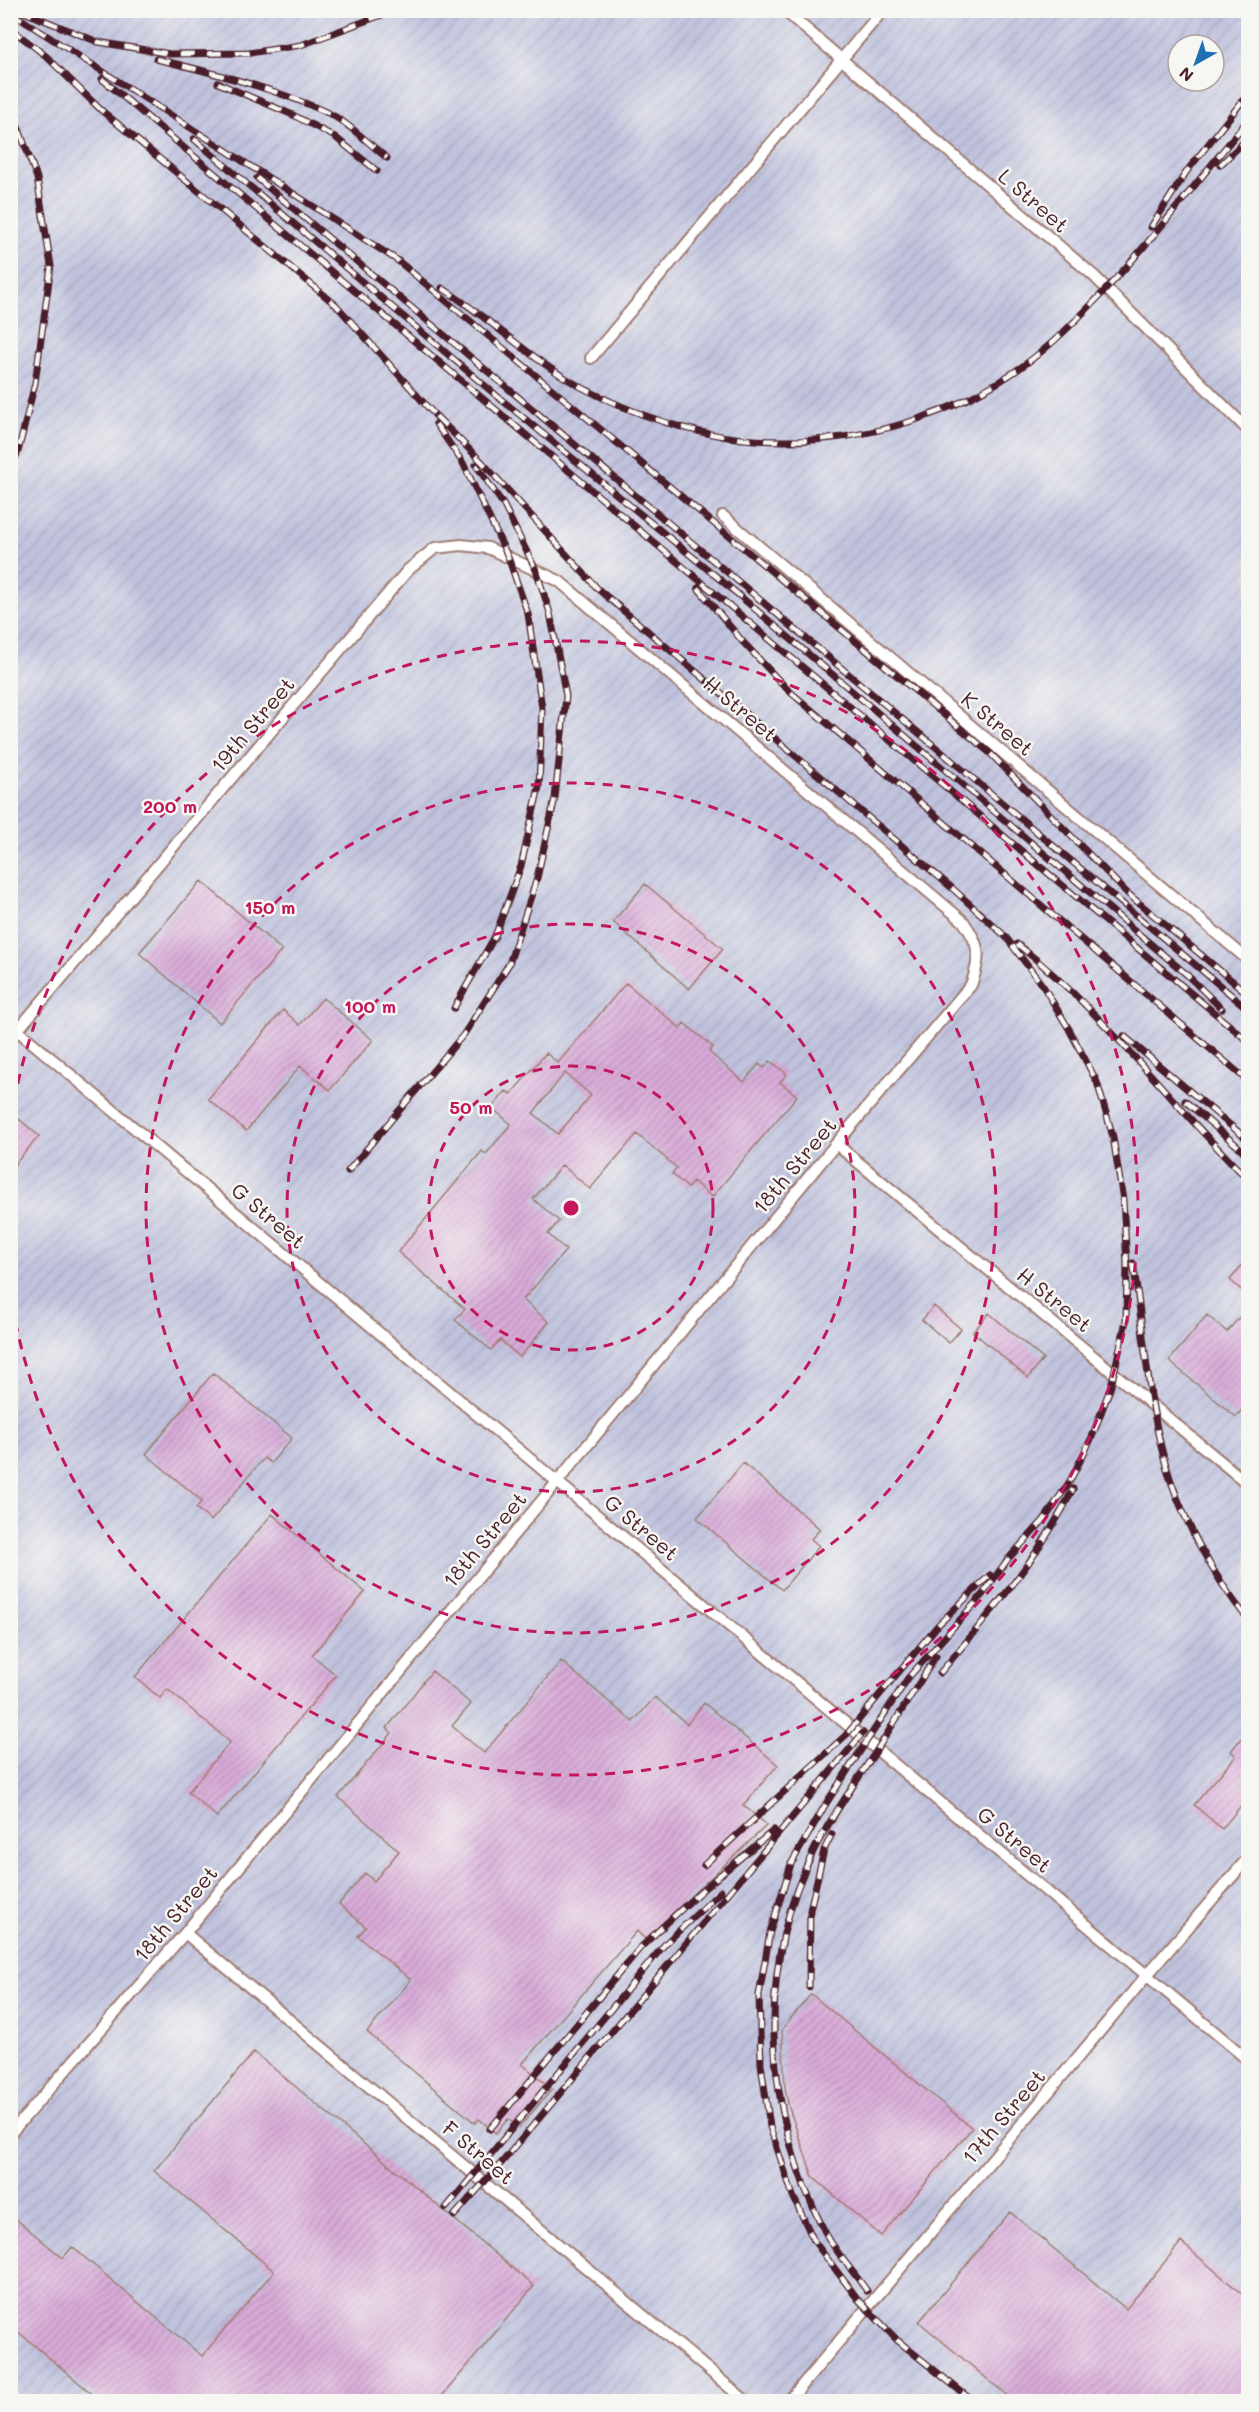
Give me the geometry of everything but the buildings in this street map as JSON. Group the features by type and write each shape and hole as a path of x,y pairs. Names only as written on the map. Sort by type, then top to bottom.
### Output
{"lane":[{"name":"L Street","path":"784,10 1094,276 1248,430"},
{"path":"591,358 883,10"},
{"name":"K Street","path":"723,516 1248,960"},
{"name":"H Street","path":"435,548 461,545 488,548 559,581 963,921 976,939 979,963"},
{"name":"19th Street","path":"13,1032 408,570 435,548"},
{"name":"18th Street","path":"10,2134 185,1933 836,1144 972,985 979,963"},
{"name":"G Street","path":"13,1032 557,1481 1248,2060"},
{"name":"H Street","path":"836,1144 1248,1484"},
{"name":"17th Street","path":"788,2402 1248,1858"},
{"name":"F Street","path":"185,1933 747,2402"}],"shaded area":[{"path":"11,11 1248,11 1248,2401 11,2401"}],"railway":[{"path":"19,10 98,42 170,54 249,53 301,45 395,10"},
{"path":"10,12 397,260 990,753 1127,893 1248,994"},
{"path":"10,28 46,56 101,110 336,305 442,423"},
{"path":"156,59 244,82 307,104 343,122 387,158"},
{"path":"102,79 1248,1041"},
{"path":"218,83 293,115 335,137 377,171"},
{"path":"1151,227 1187,171 1248,94"},
{"path":"10,105 37,178 51,266 35,383 18,452 10,469"},
{"path":"442,288 528,352 581,387 639,413 680,427 743,439 785,441 827,439 869,432 910,422 987,389 1022,366 1055,340 1131,261 1248,120"},
{"path":"1220,165 1248,138"},
{"path":"194,139 497,396 728,586 1185,973 1222,1009"},
{"path":"257,178 1248,1009"},
{"path":"436,416 483,463 599,590 952,888 1005,936 1043,986 1069,1029 1097,1082 1113,1137 1123,1200 1127,1264 1126,1321 1111,1386 1092,1437 1070,1481 1044,1520 1008,1559 983,1594 908,1678 827,1802 791,1864 770,1932 759,1995 761,2064 770,2127 793,2196 814,2241 857,2298 897,2340 974,2402"},
{"path":"436,424 463,463 508,557 528,614 542,708 539,787 521,866 495,936 454,1008"},
{"path":"348,1171 464,1034 509,964 537,878 555,798 566,696 550,613 536,570 503,504 476,465"},
{"path":"698,588 743,642 788,690 1248,1081"},
{"path":"1017,944 1049,971 1108,1028 1248,1179"},
{"path":"1124,1036 1248,1140"},
{"path":"1185,1101 1248,1155"},
{"path":"1133,1263 1154,1413 1171,1482 1210,1565 1248,1619"},
{"path":"940,1673 1029,1562 1045,1539 1073,1489"},
{"path":"704,1865 846,1735 938,1625 990,1575"},
{"path":"867,2291 829,2240 805,2187 789,2139 779,2090 774,2041 775,1991 782,1942 795,1894 815,1848 936,1656"},
{"path":"454,2216 504,2160 863,1733"},
{"path":"490,2129 640,1948 701,1891 774,1830"},
{"path":"809,1987 810,1910 824,1850 832,1834"},
{"path":"446,2208 665,1944 721,1891"}]}
